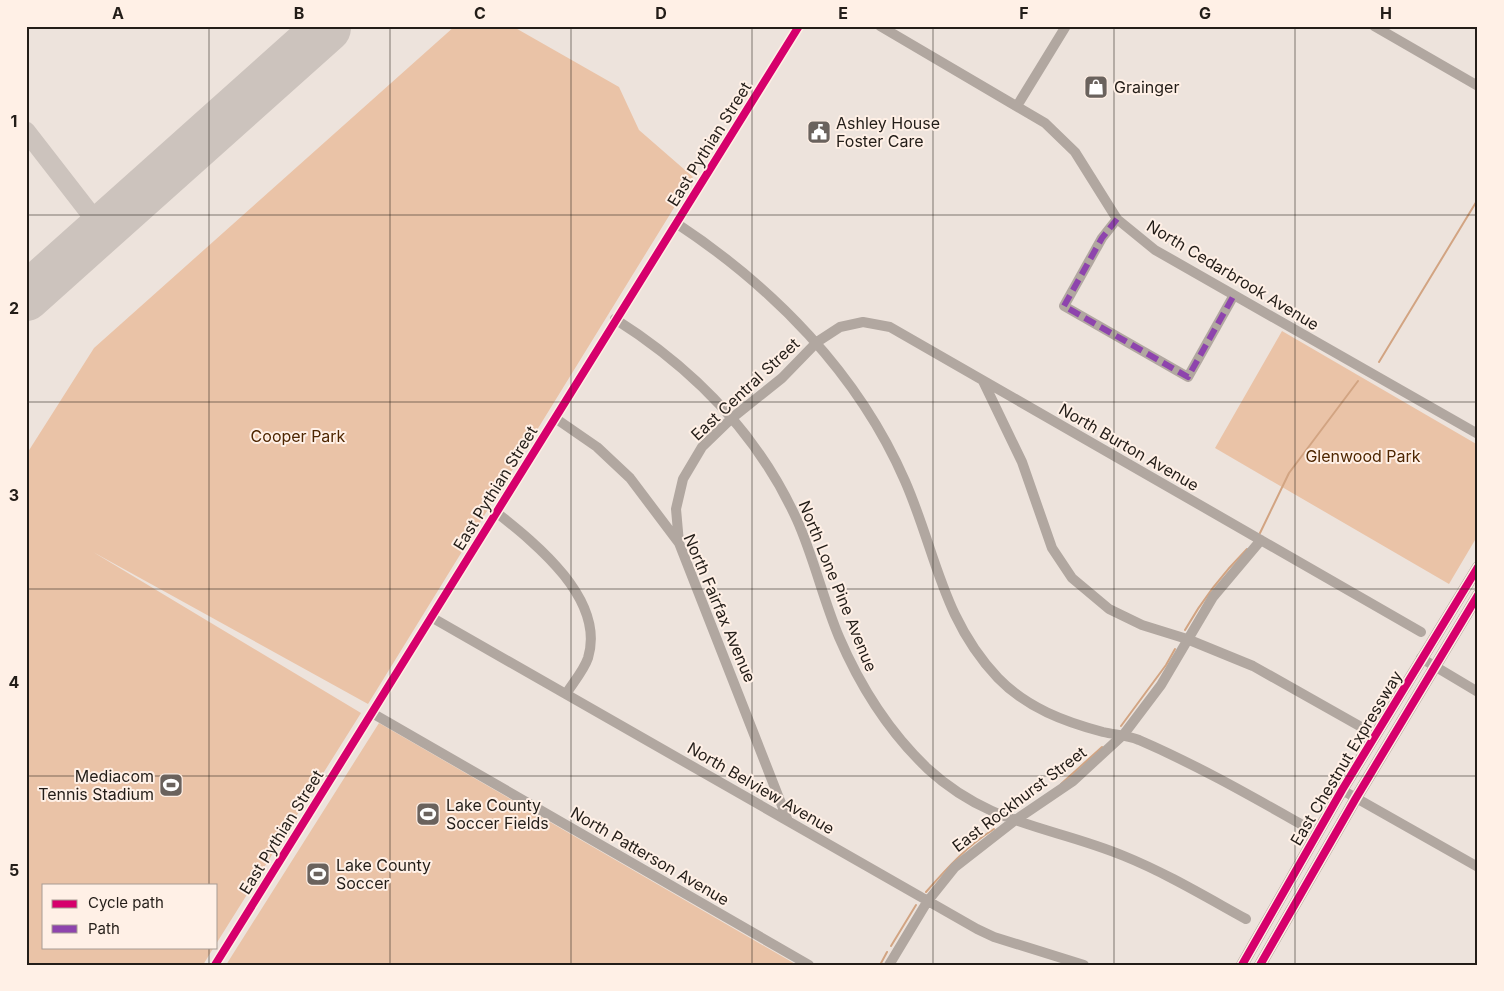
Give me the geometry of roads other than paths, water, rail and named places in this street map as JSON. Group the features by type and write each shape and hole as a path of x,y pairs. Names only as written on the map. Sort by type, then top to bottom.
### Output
{"main road":[{"name":"East Chestnut Expressway","path":"1242,965 1342,790 1478,567"},
{"name":"East Chestnut Expressway","path":"1260,965 1356,798 1478,596"}],"street":[{"name":"East Pythian Street","path":"215,965 615,319 799,26"},
{"name":"North Cedarbrook Avenue","path":"880,26 1045,123 1075,152 1117,219 1155,250 1478,434"},
{"path":"1017,106 1066,26"},
{"path":"1374,26 1478,86"},
{"path":"1117,219 1102,238 1064,306 1188,377 1234,295"},
{"path":"676,223 718,250 766,290 817,342 872,417 905,481 943,592 964,635 999,679 1030,705 1058,718 1106,733 1124,734 1183,759 1306,827"},
{"name":"North Lone Pine Avenue","path":"615,319 650,342 695,378 732,418 773,472 798,521 838,635 861,683 892,730 929,769 973,803 1014,821 1122,855 1162,873 1246,919"},
{"name":"North Burton Avenue","path":"817,342 840,327 864,322 890,327 1422,632"},
{"name":"East Central Street","path":"679,543 676,509 683,479 702,446 732,418 782,378 817,342"},
{"path":"984,382 1022,462 1052,548 1072,578 1109,609 1142,625 1187,639 1253,666 1363,728"},
{"path":"996,407 1008,395"},
{"name":"North Fairfax Avenue","path":"555,418 597,447 630,478 679,543 788,821"},
{"path":"662,518 676,509"},
{"path":"496,512 546,554 567,579 584,606 590,635 588,658 566,694"},
{"name":"East Rockhurst Street","path":"889,965 927,902 955,867 1014,821 1073,781 1124,734 1160,685 1212,597 1261,540"},
{"name":"North Belview Avenue","path":"431,616 927,902 994,937 1084,965"},
{"path":"1421,658 1478,692"},
{"name":"North Patterson Avenue","path":"372,713 809,965"},
{"path":"1342,790 1478,868"}],"waterway":[{"path":"1379,362 1478,199"},
{"path":"1260,533 1289,473 1358,381"},
{"path":"1185,630 1213,588 1247,549"},
{"path":"1121,726 1166,665 1175,649"},
{"path":"1061,784 1102,747"},
{"path":"926,892 966,850 994,829"},
{"path":"891,946 916,905"},
{"path":"880,965 887,952"}],"place":[{"name":"Grainger","path":"1096,87"},
{"name":"Ashley House Foster Care","path":"819,132"},
{"name":"Mediacom Tennis Stadium","path":"171,785"},
{"name":"Lake County Soccer Fields","path":"428,814"},
{"name":"Lake County Soccer","path":"318,874"}],"park label":[{"name":"Cooper Park","path":"298,436"},
{"name":"Glenwood Park","path":"1363,456"}]}
